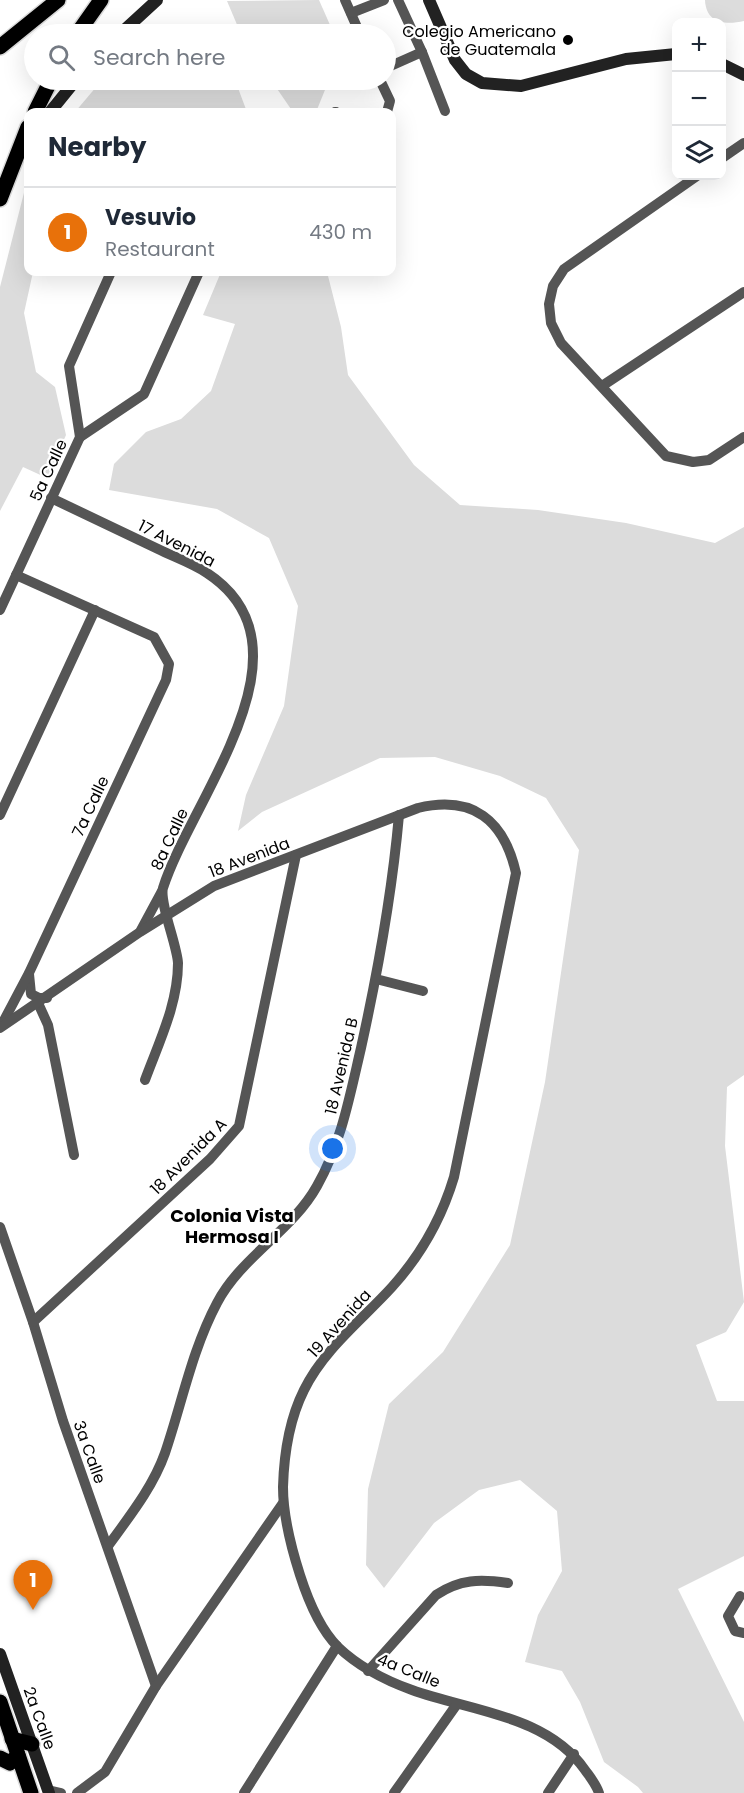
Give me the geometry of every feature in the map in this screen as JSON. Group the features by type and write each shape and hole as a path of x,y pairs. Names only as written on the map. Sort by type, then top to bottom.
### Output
{"main road":[{"path":"0,35 45,0"},
{"path":"28,24 58,0"},
{"path":"84,24 100,0"},
{"path":"0,47 24,28"},
{"path":"37,108 46,90"},
{"path":"0,199 24,136"},
{"path":"0,1702 31,1793"},
{"path":"12,1739 32,1744"},
{"path":"0,1758 10,1763 18,1755"}],"street":[{"path":"131,24 157,0"},
{"path":"345,0 356,24"},
{"path":"351,13 384,0"},
{"path":"398,0 422,52 445,111"},
{"path":"429,0 455,60 466,74 482,83 521,86 626,59 672,54"},
{"path":"396,64 422,52"},
{"path":"726,66 744,75"},
{"path":"53,108 68,90"},
{"path":"385,90 390,101 388,108"},
{"path":"726,155 744,143"},
{"path":"6,181 24,152"},
{"path":"691,180 564,269 553,286 549,303 551,323 555,334 666,456 699,462 709,460 744,437"},
{"name":"5a Calle","path":"0,610 80,437 69,366 109,276"},
{"path":"80,437 144,394 197,276"},
{"path":"602,386 744,292"},
{"name":"17 Avenida","path":"51,498 207,573 231,596 239,609 247,623 254,650"},
{"path":"0,815 94,610 16,575"},
{"name":"7a Calle","path":"0,1028 29,973 166,680 169,664 154,637 94,610"},
{"name":"8a Calle","path":"145,1080 177,988 178,959 162,891 249,697 254,650"},
{"name":"18 Avenida","path":"0,1028 140,932 214,886 399,815 436,804 452,804 470,808 499,829"},
{"name":"18 Avenida B","path":"108,1546 142,1498 165,1454 178,1404 217,1302 252,1257 281,1232 317,1187 344,1121 376,979 394,872 399,815"},
{"name":"19 Avenida","path":"283,1503 284,1464 290,1427 304,1389 330,1351 410,1266 445,1206 454,1177 516,873 511,851 499,829"},
{"name":"18 Avenida A","path":"33,1322 210,1159 239,1126 296,855"},
{"path":"140,932 162,891"},
{"path":"29,973 31,994 43,1000 74,1155"},
{"path":"376,979 423,991"},
{"name":"3a Calle","path":"0,1227 33,1322 63,1421 156,1686"},
{"path":"77,1793 105,1772 156,1686 283,1503"},
{"name":"4a Calle","path":"283,1503 292,1551 306,1593 324,1631 338,1646 368,1671 411,1690 509,1719 549,1736 574,1754 599,1793"},
{"path":"368,1671 436,1596 448,1588 471,1580 508,1583"},
{"path":"740,1596 728,1616 735,1631 744,1633"},
{"path":"244,1793 338,1646"},
{"name":"2a Calle","path":"0,1654 49,1792"},
{"path":"394,1793 457,1704"},
{"path":"548,1793 574,1754"},
{"path":"49,1792 61,1793"}],"shaded area":[{"path":"319,0 330,24 237,24 227,1"},
{"path":"705,0 744,0 744,21 730,23 726,22 726,18 713,18 706,8"},
{"path":"94,90 239,90 246,108 78,108"},
{"path":"278,90 325,90 318,108 290,108"},
{"path":"24,193 24,276 32,276 24,313 36,372 55,387 66,435 47,478 23,467 0,511 0,287"},
{"path":"219,276 328,276 341,327 348,375 414,465 460,505 538,510 626,523 715,543 744,527 744,1075 727,1087 725,1146 744,1302 726,1332 696,1345 717,1401 744,1401 744,1556 678,1589 744,1722 744,1793 643,1793 604,1762 580,1702 562,1671 525,1662 538,1615 562,1571 557,1511 520,1480 479,1490 434,1523 384,1588 366,1565 368,1489 389,1404 443,1352 510,1245 545,1082 579,850 546,798 500,776 435,757 380,758 262,812 238,831 246,795 284,706 298,606 269,538 217,509 109,490 114,464 146,432 181,419 211,391 235,324 203,315"}],"place":[{"name":"Colegio Americano de Guatemala","path":"568,40"},
{"name":"Vesuvio","path":"33,1610"}],"district":[{"name":"Colonia Vista Hermosa I","path":"232,1226"}]}
